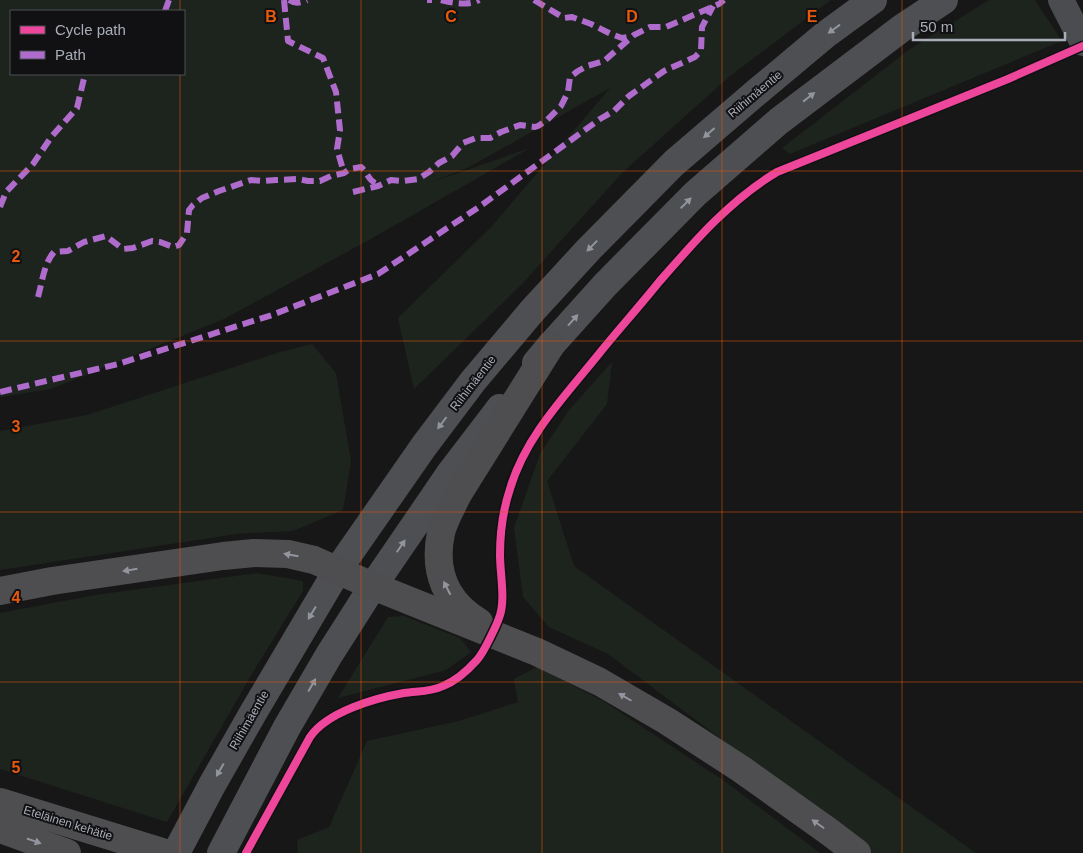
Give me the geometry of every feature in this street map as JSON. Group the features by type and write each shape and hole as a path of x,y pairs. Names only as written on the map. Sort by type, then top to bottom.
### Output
{"highway":[{"path":"510,641 473,618 458,606 446,589 440,572 441,533 458,494 551,345"},
{"path":"0,591 52,581 223,556 254,553 288,554 314,560 373,586 538,652 600,682 667,721 741,769 857,853"},
{"name":"Eteläinen kehätie","path":"0,802 165,853"},
{"path":"0,829 67,853"}],"main road":[{"name":"Riihimäentie","path":"176,853 212,784 337,571 424,446 473,381 532,311 589,249 674,163 825,35 873,0"},
{"path":"221,853 288,727 329,655 373,586 451,472 551,345 605,285 695,194 779,121 902,28 944,0"}],"street":[{"path":"1061,0 1083,43"}],"shaded area":[{"path":"0,0 831,0 730,76 622,173 522,284 414,389 398,318 492,226 610,88 469,167 429,183 530,148 369,240 224,319 51,389 0,397"},
{"path":"989,0 1035,0 1062,41 790,154 782,148 910,49"},
{"path":"312,344 336,373 351,461 343,510 293,531 237,534 0,570 0,431 87,415 280,352"},
{"path":"612,362 607,404 547,481 574,566 976,853 873,853 608,654 549,627 523,597 514,528 540,454 569,410"},
{"path":"257,573 303,581 303,591 253,672 167,822 0,769 0,613 95,595"},
{"path":"404,616 460,638 471,652 446,670 338,698 388,617"},
{"path":"537,667 603,701 723,780 820,853 298,853 297,840 329,827 367,741 459,721 518,702 514,679"}],"marked path":[{"path":"165,10 169,0"},
{"path":"284,0 288,41 323,58 336,92 340,130 337,149 344,173"},
{"path":"289,0 298,3 307,0"},
{"path":"427,0 432,0"},
{"path":"441,0 455,3 479,0"},
{"path":"534,0 564,18 572,17 611,34 622,38 629,38"},
{"path":"353,192 378,186 391,180 418,179 452,156 463,143 476,138 490,138 520,125 538,126 561,106 568,92 570,77 578,71 604,61 634,35 650,27 666,27 719,4 724,0"},
{"path":"0,392 118,364 272,315 378,274 479,207 600,119 614,111 629,96 664,71 695,57 701,51 702,27 713,6"},
{"path":"0,207 6,192 33,164 52,136 77,108 85,75"},
{"path":"38,297 46,267 54,252 68,251 84,242 106,236 123,249 133,248 152,241 173,247 179,245 187,233 189,210 193,205 202,198 251,180 298,179 320,181 350,169 361,167 373,182 381,185"}],"cycle path":[{"path":"246,853 310,737 318,728 340,713 366,703 392,695 429,690 443,686 462,675 479,657 485,648 501,611 500,555 502,522 510,489 525,452 547,418 572,386 659,282 714,222 744,195 777,172 1008,79 1083,46"}]}
